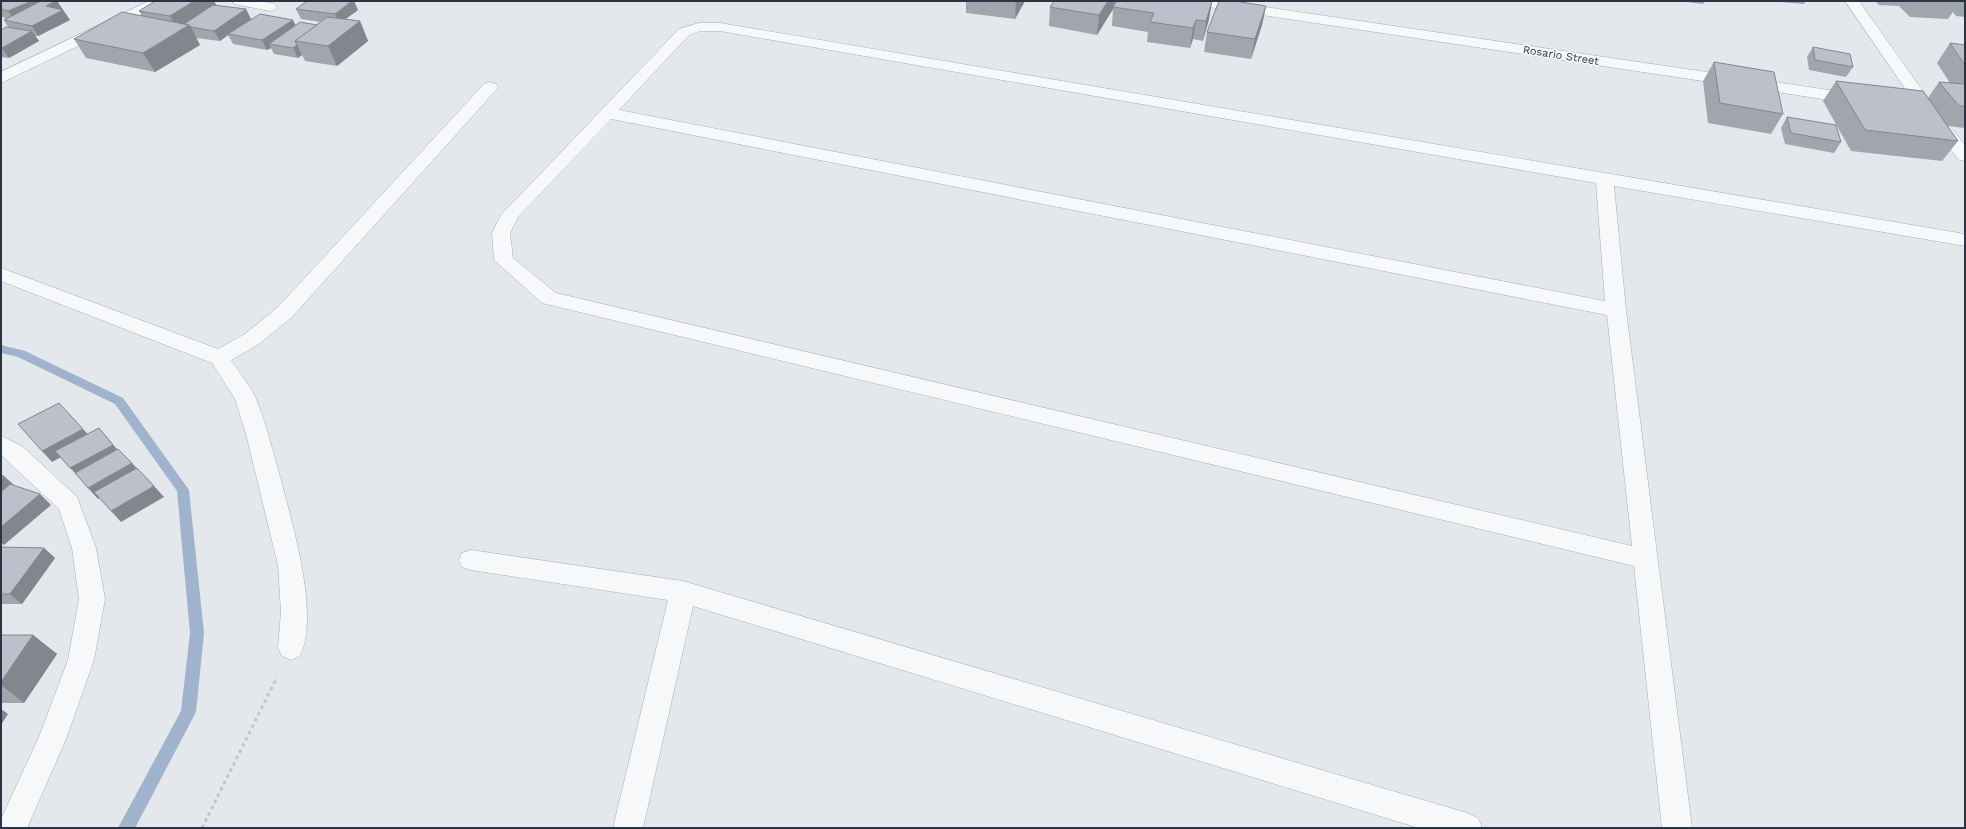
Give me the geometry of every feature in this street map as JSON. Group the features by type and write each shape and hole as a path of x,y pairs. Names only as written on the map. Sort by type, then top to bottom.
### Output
{"street":[{"path":"1,78 160,1"},
{"path":"239,1 270,7"},
{"name":"Rosario Street","path":"1195,1 1873,102"},
{"path":"1852,1 1928,110 1965,156"},
{"path":"1645,560 549,298 504,260 501,233 510,215 684,32 699,27 720,27 1965,240"},
{"path":"219,358 252,339 285,312 490,87"},
{"path":"1912,108 1928,110"},
{"path":"607,114 1616,310"},
{"path":"1605,179 1616,310 1677,828"},
{"path":"1,274 219,358 245,398 257,434 274,500 290,565 294,612 291,648"},
{"path":"1,444 14,452 69,504 84,548 92,599 81,660 52,739 12,828"},
{"path":"471,560 683,592 1467,828"},
{"path":"628,828 683,592"}],"path":[{"path":"202,828 291,648"}],"building":[{"path":"1,1 32,1 8,11 1,9"},
{"path":"41,1 56,1 46,6 63,10 32,26 4,20"},
{"path":"155,1 194,1 170,16 139,11"},
{"path":"307,1 352,1 335,14 296,9"},
{"path":"1054,1 1108,1 1099,15 1050,7"},
{"path":"1116,1 1212,1 1206,21 1196,20 1193,28 1150,22 1154,13 1113,7"},
{"path":"1219,1 1234,1 1266,6 1255,39 1207,32"},
{"path":"213,5 246,9 214,31 191,27 184,24"},
{"path":"122,12 189,25 143,53 74,39"},
{"path":"260,14 293,20 262,40 228,34"},
{"path":"327,17 360,21 328,46 295,41"},
{"path":"300,22 317,25 295,41 297,45 293,48 269,44"},
{"path":"6,27 32,31 1,48 1,30"},
{"path":"1950,43 1965,45 1965,65"},
{"path":"1813,47 1850,54 1853,67 1815,60"},
{"path":"1714,62 1774,72 1783,114 1720,103"},
{"path":"1836,81 1923,91 1958,141 1865,130"},
{"path":"1939,82 1965,84 1965,106 1959,106"},
{"path":"1787,117 1836,125 1841,142 1791,133"},
{"path":"59,403 83,429 42,451 18,424"},
{"path":"99,428 113,445 70,468 55,451"},
{"path":"118,449 132,463 88,488 75,473"},
{"path":"137,468 154,486 111,511 94,492"},
{"path":"10,484 40,494 1,527 1,492"},
{"path":"1,547 44,548 10,594 1,594"},
{"path":"1,635 33,635 1,682"}],"waterway":[{"path":"1,349 21,354 119,401 183,490 197,633 188,712 126,828"}]}
